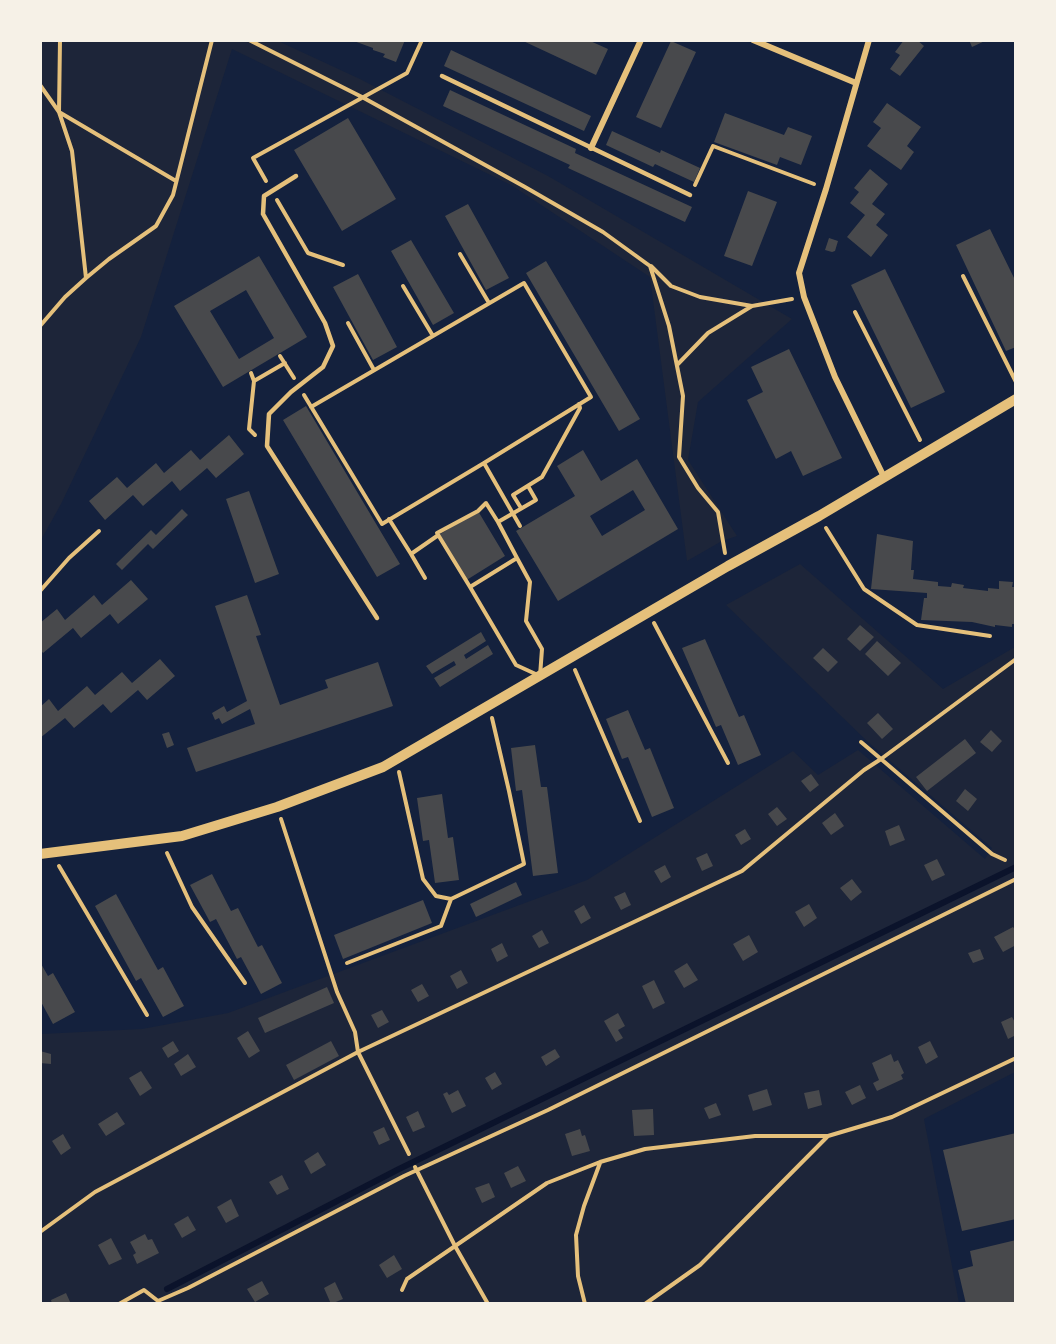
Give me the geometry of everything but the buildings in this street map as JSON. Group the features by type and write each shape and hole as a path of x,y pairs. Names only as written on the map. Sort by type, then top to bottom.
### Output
{"street":[{"path":"591,148 641,40"},
{"path":"753,40 856,83"},
{"path":"869,40 799,273 804,297 835,377 884,477"},
{"path":"46,854 182,836 277,807 383,767 648,612 819,516 1016,399"}],"lane":[{"path":"442,76 690,195"},
{"path":"296,176 264,196 263,214 325,323 333,346 323,367 298,386 269,414 267,446 377,618"}],"path":[{"path":"59,112 60,40"},
{"path":"40,326 65,297 86,278 156,226 174,195 212,40"},
{"path":"249,40 362,97 603,232 650,266 671,286 700,297 752,306 804,297"},
{"path":"362,97 407,73 423,40"},
{"path":"40,85 59,112 72,151 86,278"},
{"path":"59,112 176,181"},
{"path":"690,195 713,146 826,189"},
{"path":"460,254 489,303"},
{"path":"650,266 669,326 683,396 679,458 698,488 718,512 728,566"},
{"path":"963,276 1016,382"},
{"path":"280,356 382,524 591,397 524,283 311,407"},
{"path":"403,286 433,336"},
{"path":"677,365 708,333 752,306"},
{"path":"855,312 927,453"},
{"path":"348,323 374,370"},
{"path":"254,381 285,363"},
{"path":"252,373 254,381 249,429 267,446"},
{"path":"521,508 513,495 542,477 580,408 579,404"},
{"path":"484,464 520,526"},
{"path":"498,522 536,500 528,486"},
{"path":"411,554 437,536 437,533 478,511 486,503 530,582 526,621 537,639"},
{"path":"819,516 864,589 917,626 990,636"},
{"path":"389,519 425,578"},
{"path":"40,591 69,558 99,531"},
{"path":"437,536 470,586 516,665 540,676"},
{"path":"470,586 517,558"},
{"path":"648,612 728,763"},
{"path":"570,658 640,821"},
{"path":"40,1232 95,1192 358,1052 742,871 856,777 1016,659"},
{"path":"396,760 423,879 436,896 451,898 524,864 489,706"},
{"path":"861,742 992,854 1005,860"},
{"path":"277,807 337,992 355,1032 358,1052 409,1154"},
{"path":"161,839 192,907 245,983"},
{"path":"46,854 147,1015"},
{"path":"119,1304 144,1290 158,1302 188,1288 416,1168 548,1110 1015,879"},
{"path":"347,963 441,926 451,898"},
{"path":"402,1290 407,1279 547,1183 600,1162 645,1149 745,1137 828,1136 892,1118 1016,1058"},
{"path":"645,1304 700,1265 828,1136"},
{"path":"585,1304 578,1276 576,1235 600,1162"},
{"path":"416,1168 455,1246 488,1304"}],"shaded area":[{"path":"40,41 278,41 360,79 548,176 792,319 698,402 688,460 737,536 722,541 687,561 650,277 511,185 232,49 141,337 61,504 41,540"},
{"path":"800,564 943,689 1015,647 1015,1072 924,1119 959,1303 41,1304 41,1034 142,1029 228,1013 587,880 793,751 818,775 858,750 985,859 992,848 868,742 726,605"}],"waterway":[{"path":"167,1289 399,1169 1016,867"}]}
